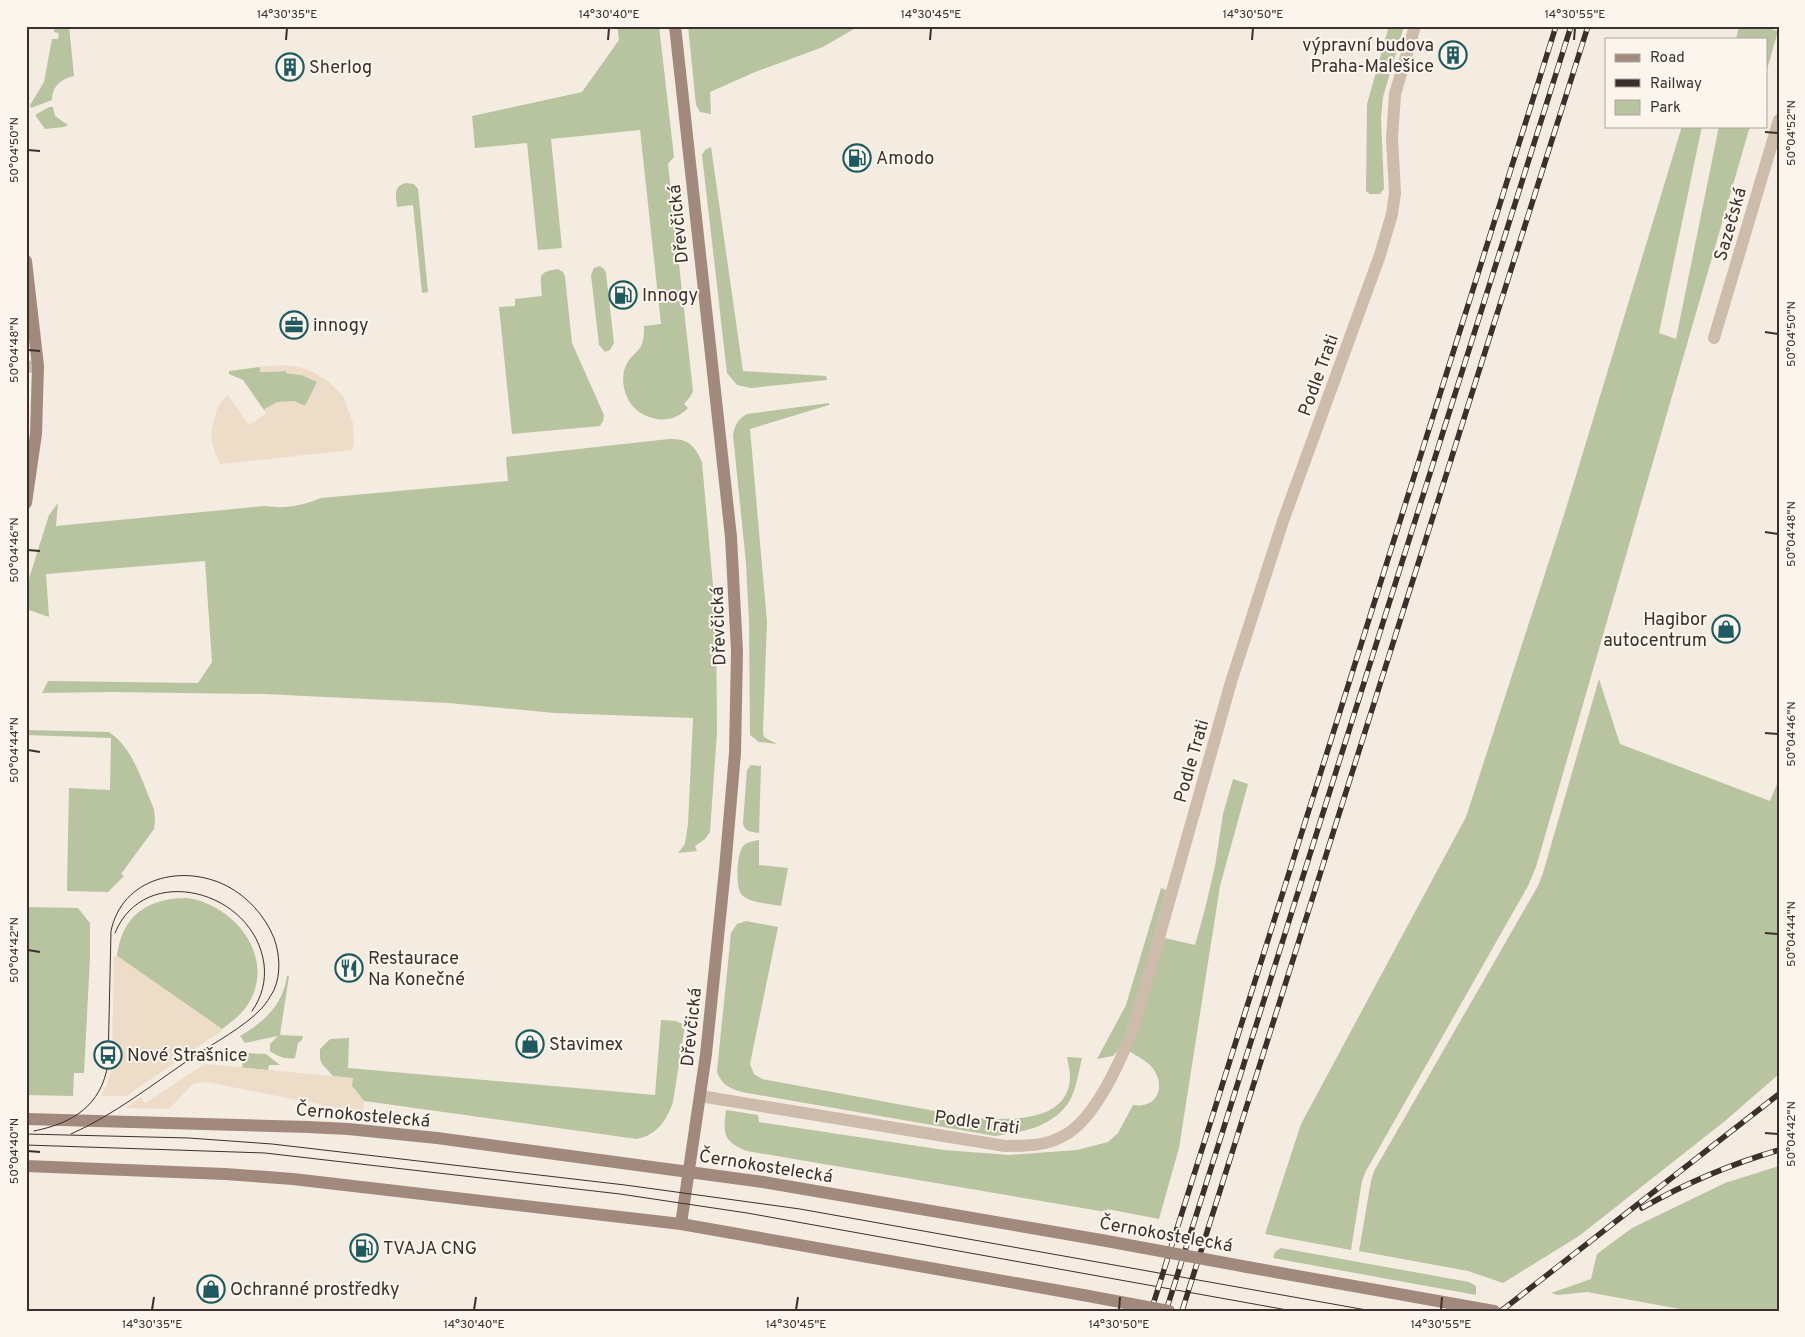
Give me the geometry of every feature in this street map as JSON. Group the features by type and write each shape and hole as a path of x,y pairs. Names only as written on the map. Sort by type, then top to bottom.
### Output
{"main road":[{"name":"Dřevčická","path":"675,26 731,537 737,651 735,753 722,899 700,1096 681,1224"},
{"path":"26,261 34,315 32,367 36,434 26,503"},
{"name":"Černokostelecká","path":"26,1119 348,1129 437,1138 763,1182 1101,1240 1494,1311"},
{"path":"26,1166 225,1174 293,1179 681,1224 1169,1311"}],"street":[{"name":"Podle Trati","path":"700,1096 1005,1146 1034,1146 1066,1135 1082,1122 1096,1103 1119,1063 1134,1026 1234,672 1283,521 1380,255 1392,214 1395,193 1392,138 1395,94 1415,26"},
{"name":"Sazečská","path":"1714,338 1779,120"}],"green space":[{"path":"55,26 69,26 74,76 58,84 52,95 52,100 31,108 30,105 44,82 52,39 58,39 59,33 54,32"},
{"path":"617,26 659,26 674,157 668,164 693,391 684,404 688,408 670,419 657,419 642,414 628,399 623,382 626,365 642,343 644,326 661,324 640,130 551,139 562,248 538,250 527,143 475,148 472,116 582,92 619,40"},
{"path":"688,26 859,26 823,47 755,72 710,92 711,114 700,112 696,105"},
{"path":"1389,26 1404,26 1383,97 1381,118 1384,189 1380,194 1370,194 1366,191 1367,104"},
{"path":"1739,26 1760,26 1778,31 1768,66 1768,38 1736,38"},
{"path":"49,107 53,107 55,116 68,125 45,129 35,115"},
{"path":"1681,128 1702,128 1659,333 1676,339 1719,128 1749,128 1536,867 1528,886 1366,1171 1362,1181 1351,1250 1265,1234 1301,1124 1466,817 1564,515"},
{"path":"711,147 743,371 826,376 827,380 751,388 737,385 727,373 702,155 705,150"},
{"path":"405,183 414,184 418,189 428,292 422,293 413,205 397,207 397,189"},
{"path":"600,266 606,273 614,343 610,350 605,352 599,345 591,275 594,268"},
{"path":"558,269 563,272 565,277 572,343 604,415 603,421 600,426 512,434 499,307 515,306 515,299 542,296 541,276 546,272"},
{"path":"260,367 261,372 286,371 286,373 302,375 318,382 305,406 296,403 284,403 273,405 264,410 243,380 229,374 229,371"},
{"path":"829,403 829,405 750,429 767,622 763,731 764,737 777,744 759,742 750,735 749,621 746,563 733,435 737,423 747,414"},
{"path":"669,439 681,440 690,444 702,462 716,619 717,732 710,832 705,839 695,846 697,851 678,853 685,844 688,824 693,718 555,713 448,703 264,694 42,693 48,681 198,683 212,662 205,561 46,574 49,617 26,609 26,588 49,515 58,503 56,526 265,506 287,507 321,498 508,481 506,457"},
{"path":"1599,679 1620,744 1770,801 1779,779 1779,1074 1725,1121 1579,1236 1503,1283 1468,1271 1359,1251 1374,1171 1538,886"},
{"path":"26,730 109,732 118,739 131,757 154,809 154,829 121,874 124,876 108,892 67,891 69,788 110,790 111,738 26,735"},
{"path":"751,765 761,766 759,833 747,830 743,823 747,770"},
{"path":"1233,779 1248,784 1220,886 1179,1148 1159,1219 1107,1209 1106,1212 747,1151 733,1144 726,1136 726,1110 758,1115 759,1122 944,1150 1009,1155 1077,1150 1108,1142 1118,1133 1133,1105 1148,1104 1157,1096 1159,1084 1154,1070 1143,1059 1129,1051 1165,938 1195,945 1215,866 1223,814"},
{"path":"759,840 759,865 788,868 781,906 751,900 743,896 738,886 738,862 742,849 747,843"},
{"path":"1161,888 1166,890 1135,1006 1120,1048 1113,1056 1097,1059 1126,1005"},
{"path":"187,898 204,902 233,920 253,948 257,965 257,982 251,999 242,1012 222,1029 117,956 124,930 139,912 160,901"},
{"path":"26,907 78,908 90,923 84,1073 74,1073 73,1096 26,1095"},
{"path":"746,921 778,927 750,1064 754,1074 762,1079 973,1118 1018,1118 1034,1116 1048,1111 1059,1103 1067,1092 1070,1076 1067,1057 1082,1058 1076,1085 1070,1100 1055,1116 1037,1127 995,1136 747,1093 728,1086 721,1080 717,1071 731,933 737,924"},
{"path":"287,976 289,976 280,1035 303,1036 302,1040 298,1043 295,1058 282,1057 270,1051 270,1044 278,1036 245,1043 240,1036 257,1025 271,1012 281,996"},
{"path":"661,1020 676,1021 685,1025 673,1102 668,1115 660,1126 650,1134 637,1139 364,1101 352,1086 352,1078 333,1076 320,1059 320,1049 330,1039 349,1038 348,1068 655,1095"},
{"path":"246,1053 266,1054 280,1065 269,1065 268,1070 242,1068"},
{"path":"1779,1166 1779,1311 1691,1311 1587,1292 1558,1295 1551,1293 1591,1279 1597,1254 1632,1228 1725,1183"},
{"path":"1281,1248 1469,1282 1476,1286 1476,1295 1273,1258 1275,1252"}],"shaded area":[{"path":"283,365 303,368 313,372 329,382 343,396 353,423 354,443 352,450 220,464 211,439 212,428 217,409 228,395 249,425 266,414 264,410 277,402 294,401 305,406 317,382 302,375 286,373 286,371 260,372 260,367"},
{"path":"114,956 117,956 223,1030 126,1096 101,1096 107,1085 112,1066"},
{"path":"205,1064 353,1078 352,1086 364,1101 363,1113 207,1082 196,1083 191,1086 169,1109 125,1108 141,1097 145,1103"}],"tram line":[{"path":"34,1131 61,1123 83,1110 92,1102 104,1079 108,1064 111,931 117,913 127,898 141,887 156,880 173,876 210,879 235,890 249,901 261,915 276,944 279,964 278,978 268,1000 254,1016 238,1028 103,1118 71,1134"},
{"path":"115,933 129,911 149,897 172,892 197,894 220,903 241,918 256,938 264,964 262,989 252,1011"},
{"path":"26,1134 189,1138 272,1144 625,1185 800,1209 1372,1311"},
{"path":"26,1145 265,1153 620,1194 747,1213 1293,1311"}],"railway":[{"path":"1151,1311 1556,26"},
{"path":"1166,1311 1571,26"},
{"path":"1182,1311 1588,26"},
{"path":"1501,1311 1779,1094"},
{"path":"1642,1208 1675,1190 1709,1175 1779,1150"}],"place":[{"name":"výpravní budova Praha-Malešice","path":"1453,55"},
{"name":"Sherlog","path":"290,67"},
{"name":"Amodo","path":"857,158"},
{"name":"Innogy","path":"623,295"},
{"name":"innogy","path":"294,325"},
{"name":"Hagibor autocentrum","path":"1726,629"},
{"name":"Restaurace Na Konečné","path":"349,968"},
{"name":"Stavimex","path":"530,1044"},
{"name":"Nové Strašnice","path":"108,1055"},
{"name":"TVAJA CNG","path":"364,1248"},
{"name":"Ochranné prostředky","path":"211,1289"}]}
